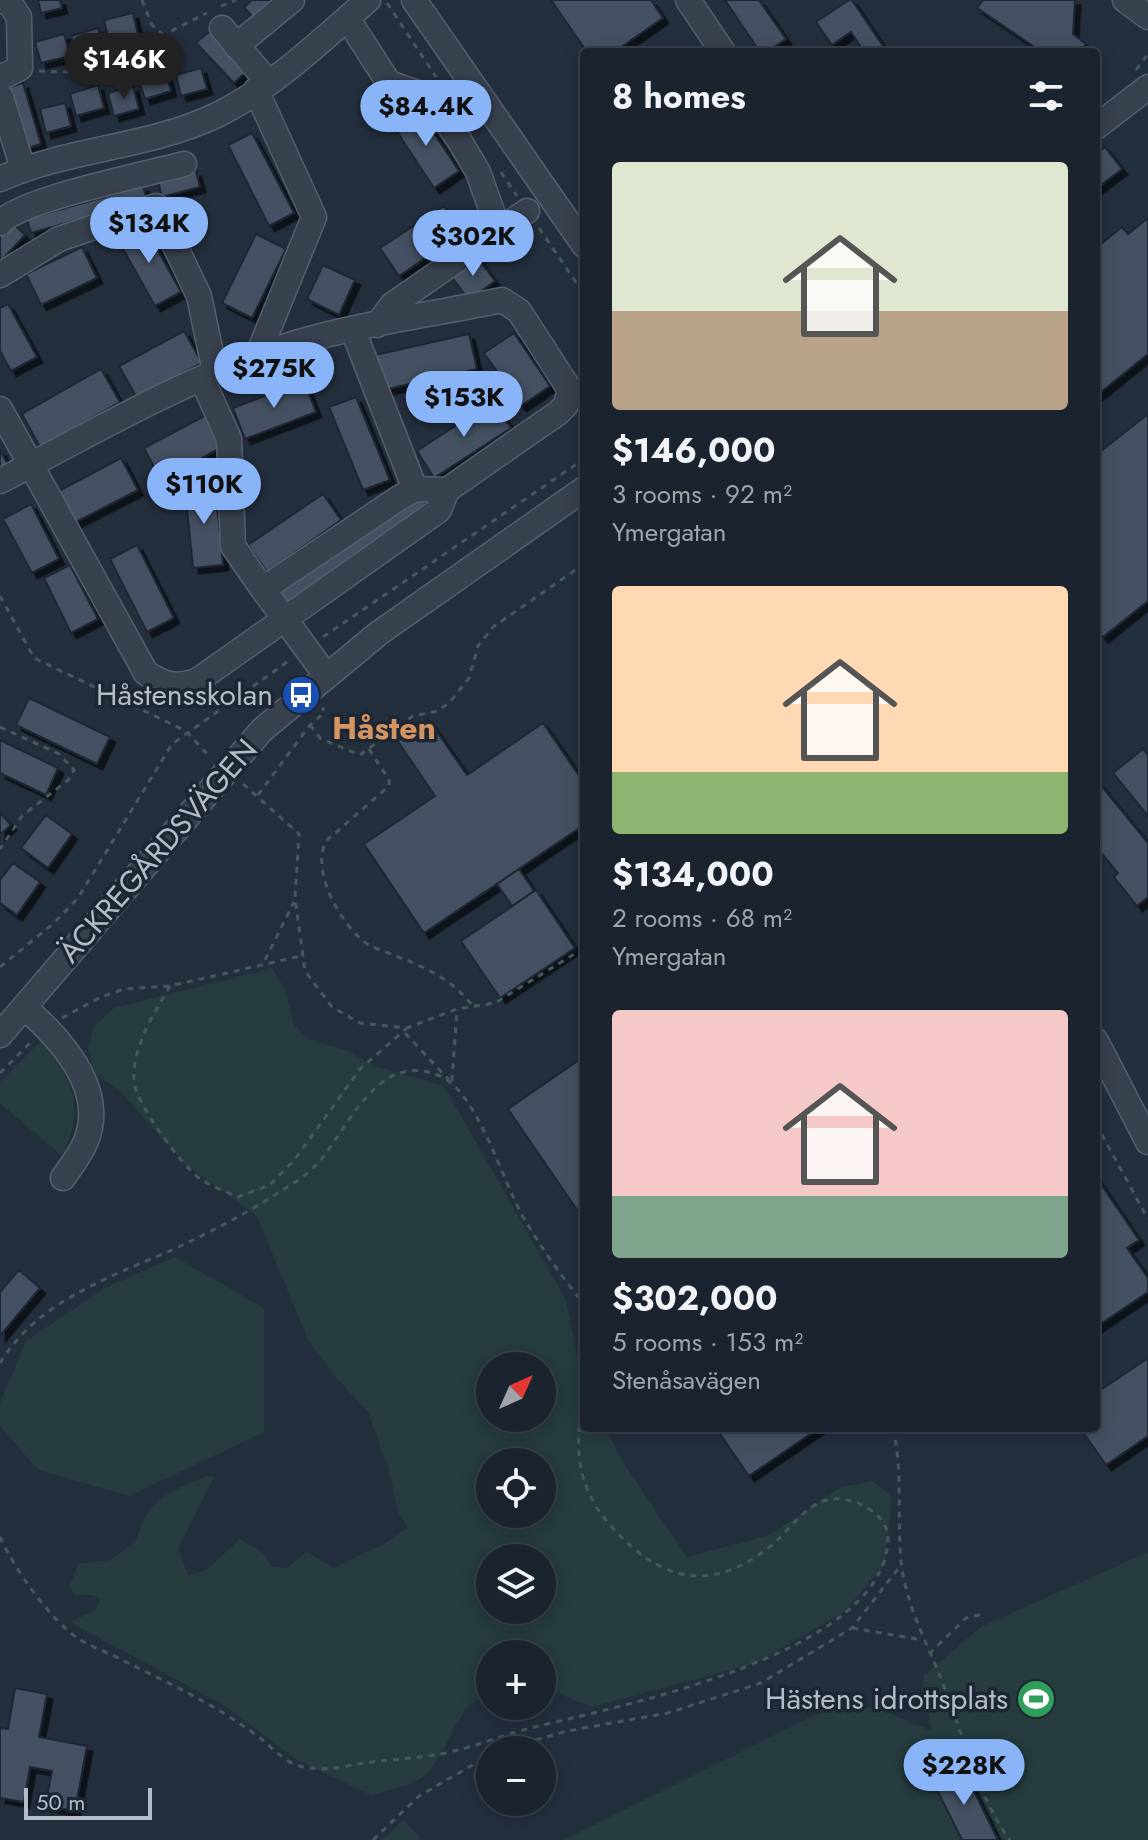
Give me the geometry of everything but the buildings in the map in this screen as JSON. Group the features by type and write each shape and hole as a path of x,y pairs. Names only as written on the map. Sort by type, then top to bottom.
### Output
{"street":[{"path":"257,357 314,217 262,86 229,37 292,0"},
{"path":"0,179 23,169 138,142 217,115 262,86 368,0"},
{"path":"414,0 580,239"},
{"path":"688,0 720,48"},
{"path":"1125,0 1148,17"},
{"path":"0,1 9,2 19,17 10,73"},
{"path":"347,18 389,83 429,97 451,127 478,172 499,231"},
{"path":"1100,124 1148,87"},
{"path":"2,105 23,169"},
{"path":"138,142 146,175"},
{"path":"0,223 8,214 34,205 184,164"},
{"path":"0,275 59,239 156,206 199,296 209,375 229,439 233,546 284,620 323,686"},
{"path":"377,325 392,305 527,211"},
{"path":"0,409 31,465 146,673 162,683 178,687 197,681 439,510 447,490 558,413 569,398 569,384 519,311 509,302 353,330 257,357 209,375 31,465 0,481"},
{"path":"353,330 415,489"},
{"path":"257,581 262,586 278,582 415,489 447,490"},
{"name":"ÄCKREGÅRDSVÄGEN","path":"0,1035 236,759 323,686 580,492"},
{"path":"24,1007 47,1029 79,1069 91,1104 86,1141 63,1178"},
{"path":"1100,1049 1148,1142"}],"path":[{"path":"142,0 152,25 167,38"},
{"path":"10,73 67,72 159,48 173,30 236,0"},
{"path":"310,725 321,739 360,755 413,716 438,711 450,702 469,678 478,646 493,627 580,567"},
{"path":"0,596 34,658 186,731 210,757"},
{"path":"258,795 310,725 324,713 323,686"},
{"path":"0,727 59,754 74,770 68,780 22,816 0,849"},
{"path":"369,749 389,780 389,786 326,841 321,861 329,890 362,940 442,976 473,1006"},
{"path":"236,779 258,795 299,834 295,898 301,956 312,984 345,1017 376,1027 406,1030 452,1083 476,1117 524,1219 580,1298"},
{"path":"264,961 295,898"},
{"path":"170,986 148,1024 137,1054 134,1085 153,1121 198,1177 238,1197 270,1185 295,1159 360,1069 406,1030 457,1009 508,998 578,951 580,953"},
{"path":"0,1073 47,1029 99,998 124,989 170,986 264,961 301,956"},
{"path":"452,1083 457,1009"},
{"path":"0,1363 25,1330 71,1297 108,1276 211,1231 299,1180 322,1159 358,1107 388,1077 411,1069 452,1083"},
{"path":"1100,1131 1148,1219"},
{"path":"0,1537 23,1577 79,1639 196,1697 299,1767 327,1770 449,1752 736,1672 770,1658 833,1620 857,1601 877,1574 888,1539 884,1527 867,1508 837,1499 814,1505 773,1544 750,1560 715,1576 690,1577 642,1558 604,1518 588,1492 578,1463 581,1432"},
{"path":"894,1432 899,1472 901,1565 923,1640 979,1780 1010,1840"},
{"path":"550,1736 668,1713 736,1693 791,1667 852,1628 901,1565"},
{"path":"929,1654 966,1618 983,1614"},
{"path":"852,1628 923,1640"},
{"path":"373,1840 419,1796 476,1763"}],"green space":[{"path":"272,968 286,991 293,1023 306,1038 348,1051 372,1065 444,1086 566,1300 580,1368 580,1432 607,1432 628,1470 687,1557 770,1535 841,1487 873,1481 892,1496 885,1564 845,1611 756,1663 592,1707 556,1693 556,1640 476,1640 476,1701 460,1718 434,1765 414,1782 371,1795 294,1758 225,1706 70,1622 96,1610 100,1599 93,1595 76,1595 69,1588 78,1564 110,1560 136,1542 146,1516 160,1499 206,1476 214,1477 178,1549 188,1575 205,1571 240,1539 264,1554 272,1567 287,1568 307,1551 333,1568 384,1544 407,1528 398,1512 389,1470 368,1412 332,1373 307,1338 257,1216 185,1164 121,1092 95,1073 88,1047 94,1026 114,1008"},
{"path":"41,1041 62,1069 73,1095 73,1123 62,1156 0,1103 0,1082"},
{"path":"175,1257 264,1308 264,1432 129,1496 38,1470 0,1426 0,1403 26,1341 105,1288"},
{"name":"Hästens idrottsplats","path":"1148,1552 1148,1840 564,1840 817,1714 874,1707 932,1731 922,1691 924,1675 981,1627"},
{"path":"403,1820 422,1840 382,1840"}],"place":[{"name":"Håstensskolan","path":"301,695"},
{"name":"Hästens idrottsplats","path":"1036,1699"}],"district":[{"name":"Håsten","path":"384,728"}]}
